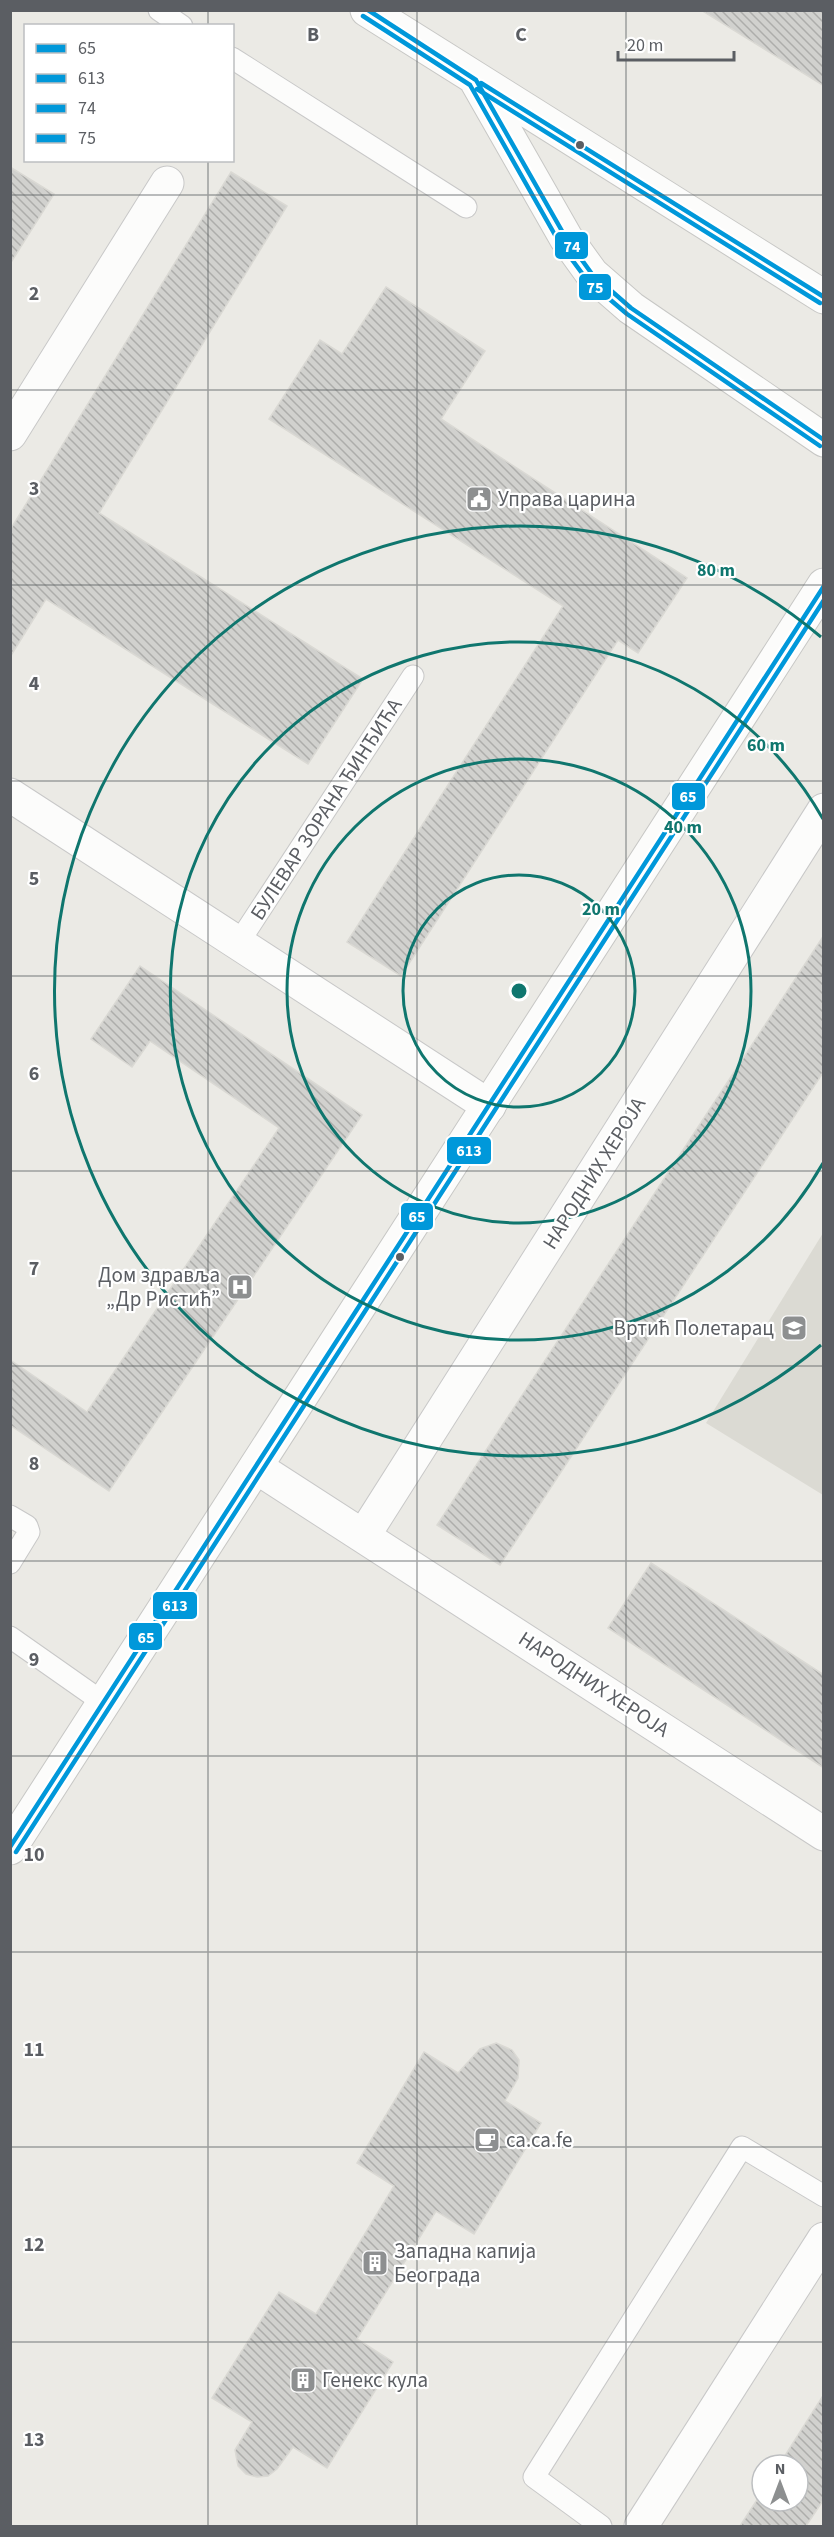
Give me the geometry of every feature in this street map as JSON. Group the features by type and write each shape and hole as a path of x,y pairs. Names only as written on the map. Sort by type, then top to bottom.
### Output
{"street":[{"path":"367,10 824,297"},
{"path":"476,80 566,238 592,274 630,308 824,440"},
{"path":"10,434 167,183"},
{"path":"10,1848 824,585"},
{"path":"10,795 489,1106"},
{"name":"НАРОДНИХ ХЕРОЈА","path":"364,1535 824,810"},
{"name":"НАРОДНИХ ХЕРОЈА","path":"256,1467 824,1834"},
{"path":"640,2526 824,2239"}],"lane":[{"path":"159,10 179,24"},
{"path":"234,59 466,207"},
{"name":"БУЛЕВАР ЗОРАНА ЂИНЂИЋА","path":"239,942 413,676"},
{"path":"10,1516 27,1526 29,1532 10,1563"},
{"path":"10,1636 104,1703"},
{"path":"602,2526 534,2477 742,2147 824,2196"}],"shaded area":[{"name":"Вртић Полетарац","path":"823,1233 823,1495 706,1423"}],"building":[{"path":"701,10 824,10 824,86"},
{"path":"10,167 54,194 10,264"},
{"path":"231,172 287,206 99,513 363,679 308,764 46,599 10,657 10,530"},
{"name":"Управа царина","path":"386,287 485,351 441,419 687,578 638,653 618,640 401,976 347,942 563,606 269,419 320,340 342,354"},
{"path":"824,935 824,1071 500,1565 437,1525"},
{"path":"140,966 362,1115 109,1491 10,1425 10,1360 87,1412 279,1128 150,1041 132,1067 91,1039"},
{"path":"651,1563 824,1675 824,1768 608,1628"},
{"path":"496,2043 512,2050 519,2060 518,2078 505,2101 541,2123 474,2234 436,2211 357,2339 393,2362 327,2468 293,2447 277,2469 268,2476 257,2477 246,2474 238,2466 235,2450 252,2422 212,2398 279,2292 316,2314 394,2186 357,2163 424,2052 458,2073 480,2049"},
{"path":"824,2394 824,2499 806,2526 740,2526 750,2511 750,2513 810,2513 810,2453 787,2453"}],"transit line":[{"name":"74","path":"368,10 476,80 566,238 592,274 631,308 824,440"},
{"name":"75","path":"363,16 470,85 559,242 587,280 627,314 820,446"},
{"name":"74","path":"481,83 824,297"},
{"name":"75","path":"477,89 820,303"},
{"name":"65","path":"10,1847 824,586"},
{"name":"613","path":"16,1852 824,600"}],"place":[{"name":"Управа царина","path":"479,499"},
{"name":"Дом здравља „Др Ристић”","path":"240,1287"},
{"name":"Вртић Полетарац","path":"794,1328"},
{"name":"ca.ca.fe","path":"487,2140"},
{"name":"Западна капија Београда","path":"375,2263"},
{"name":"Генекс кула","path":"303,2380"}]}
